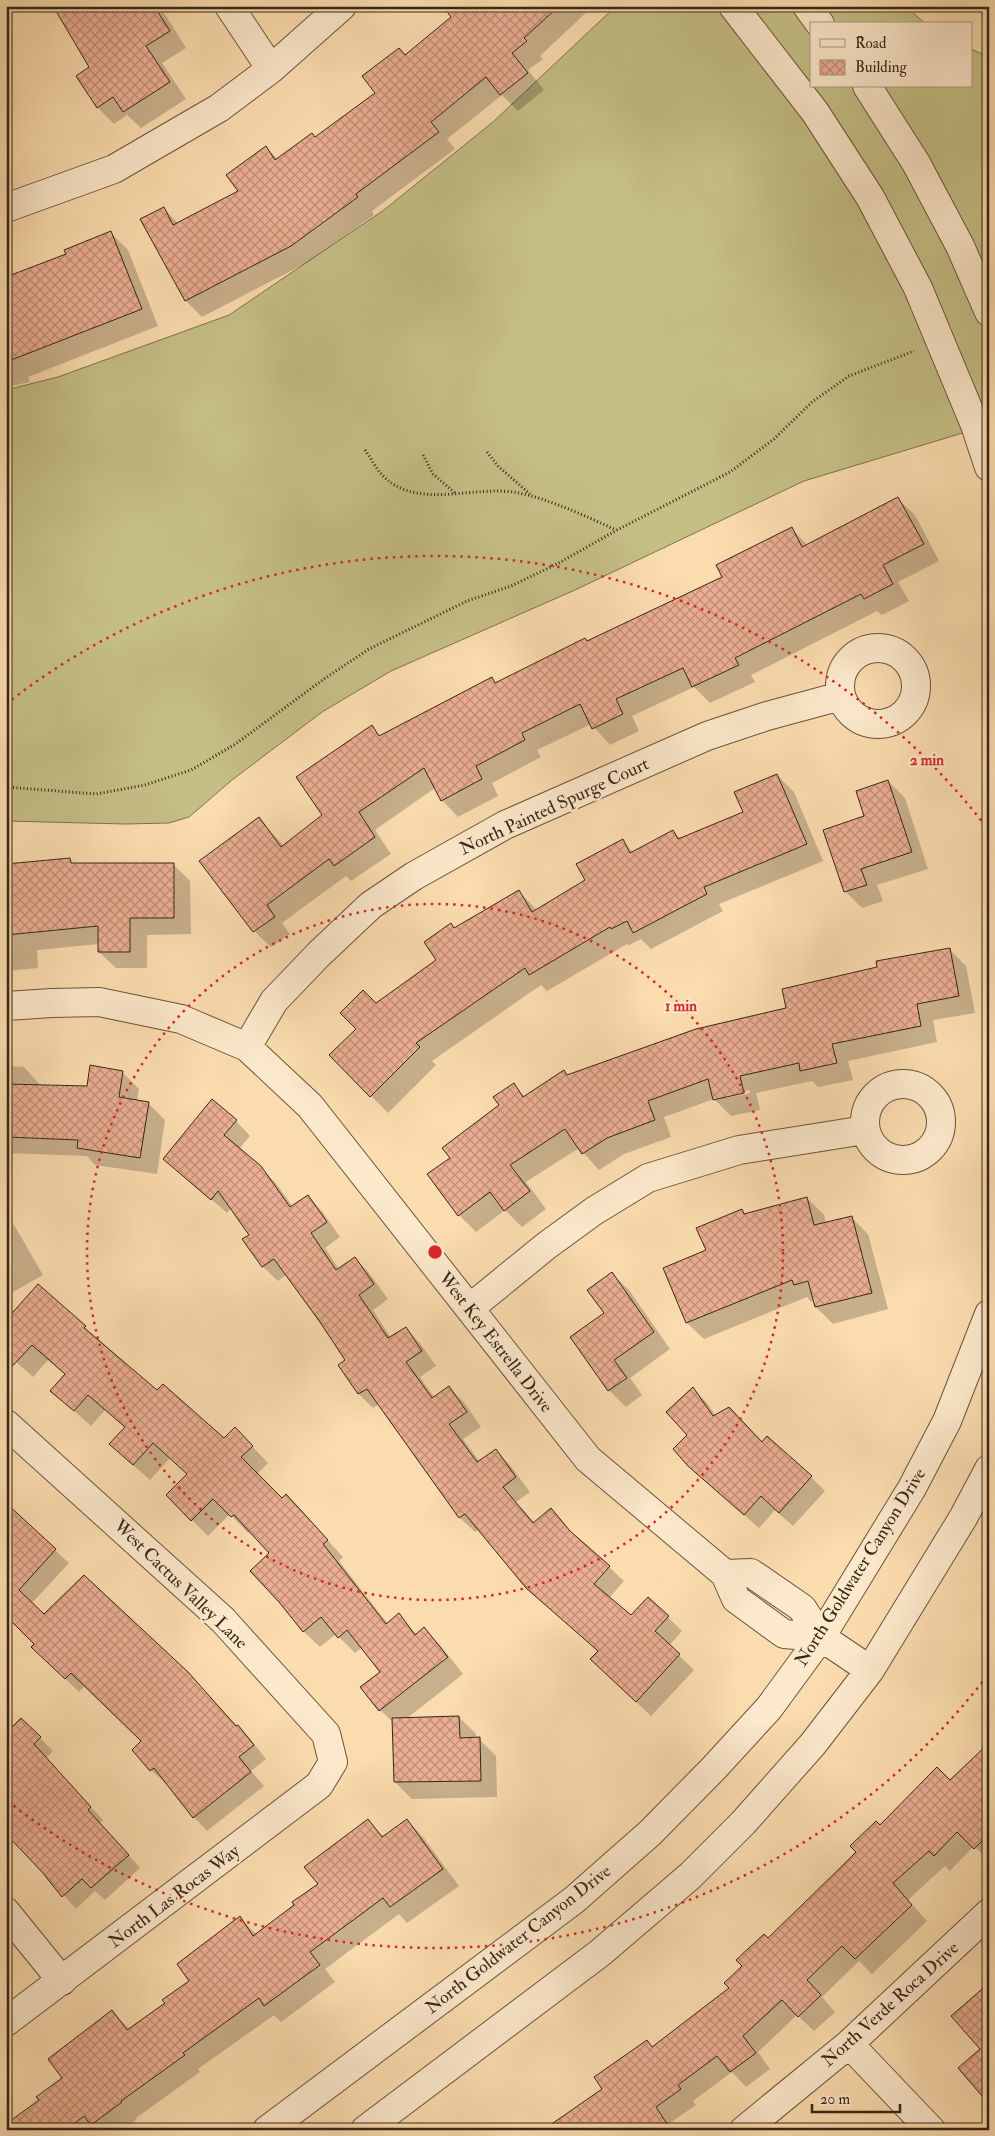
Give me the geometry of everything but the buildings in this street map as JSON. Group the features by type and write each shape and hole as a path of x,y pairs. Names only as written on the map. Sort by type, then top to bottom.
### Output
{"street":[{"path":"229,6 271,70"},
{"path":"6,208 114,169 219,108 271,70 342,6"},
{"path":"733,6 815,112 870,197 918,288 975,425 989,467"},
{"path":"807,6 819,22"},
{"path":"869,88 916,163 960,246 989,312"},
{"name":"North Painted Spurge Court","path":"247,1048 274,1001 319,954 371,905 414,876 505,825 707,736 767,716 841,696"},
{"name":"West Key Estrella Drive","path":"6,1006 52,1002 99,1002 181,1019 247,1048 310,1106 588,1459 725,1574 736,1599 784,1634 821,1637 870,1670"},
{"path":"470,1308 546,1246 594,1211 648,1178 739,1150 865,1130"},
{"name":"North Goldwater Canyon Drive","path":"267,2130 574,1900 650,1832 714,1768 769,1708 821,1637 912,1488 947,1422 989,1314"},
{"name":"West Cactus Valley Lane","path":"6,1424 223,1620 326,1734 334,1762"},
{"path":"364,2130 600,1953 690,1876 743,1823 813,1744 870,1670 963,1518 989,1469"},
{"name":"North Las Rocas Way","path":"6,2022 319,1785 334,1762"},
{"path":"6,1912 62,1981"},
{"name":"North Verde Roca Drive","path":"744,2130 850,2044 989,1913"},
{"path":"850,2044 931,2130"}],"path":[{"path":"6,786 96,794 145,785 191,770 234,745 324,679 369,649 466,601 511,586 557,564 617,530 730,472 774,439 812,402 849,376 939,340"},
{"path":"365,450 383,476 410,493 517,493 534,497 617,530"},
{"path":"487,452 498,466 534,497"},
{"path":"423,455 434,474 456,494"}],"shaded area":[{"path":"616,6 905,6 924,22 810,22 810,88 972,88 972,49 989,57 989,425 804,481 575,590 391,671 322,712 232,780 189,817 169,823 125,824 6,821 6,390 58,377 229,315 384,210 493,122"}]}
